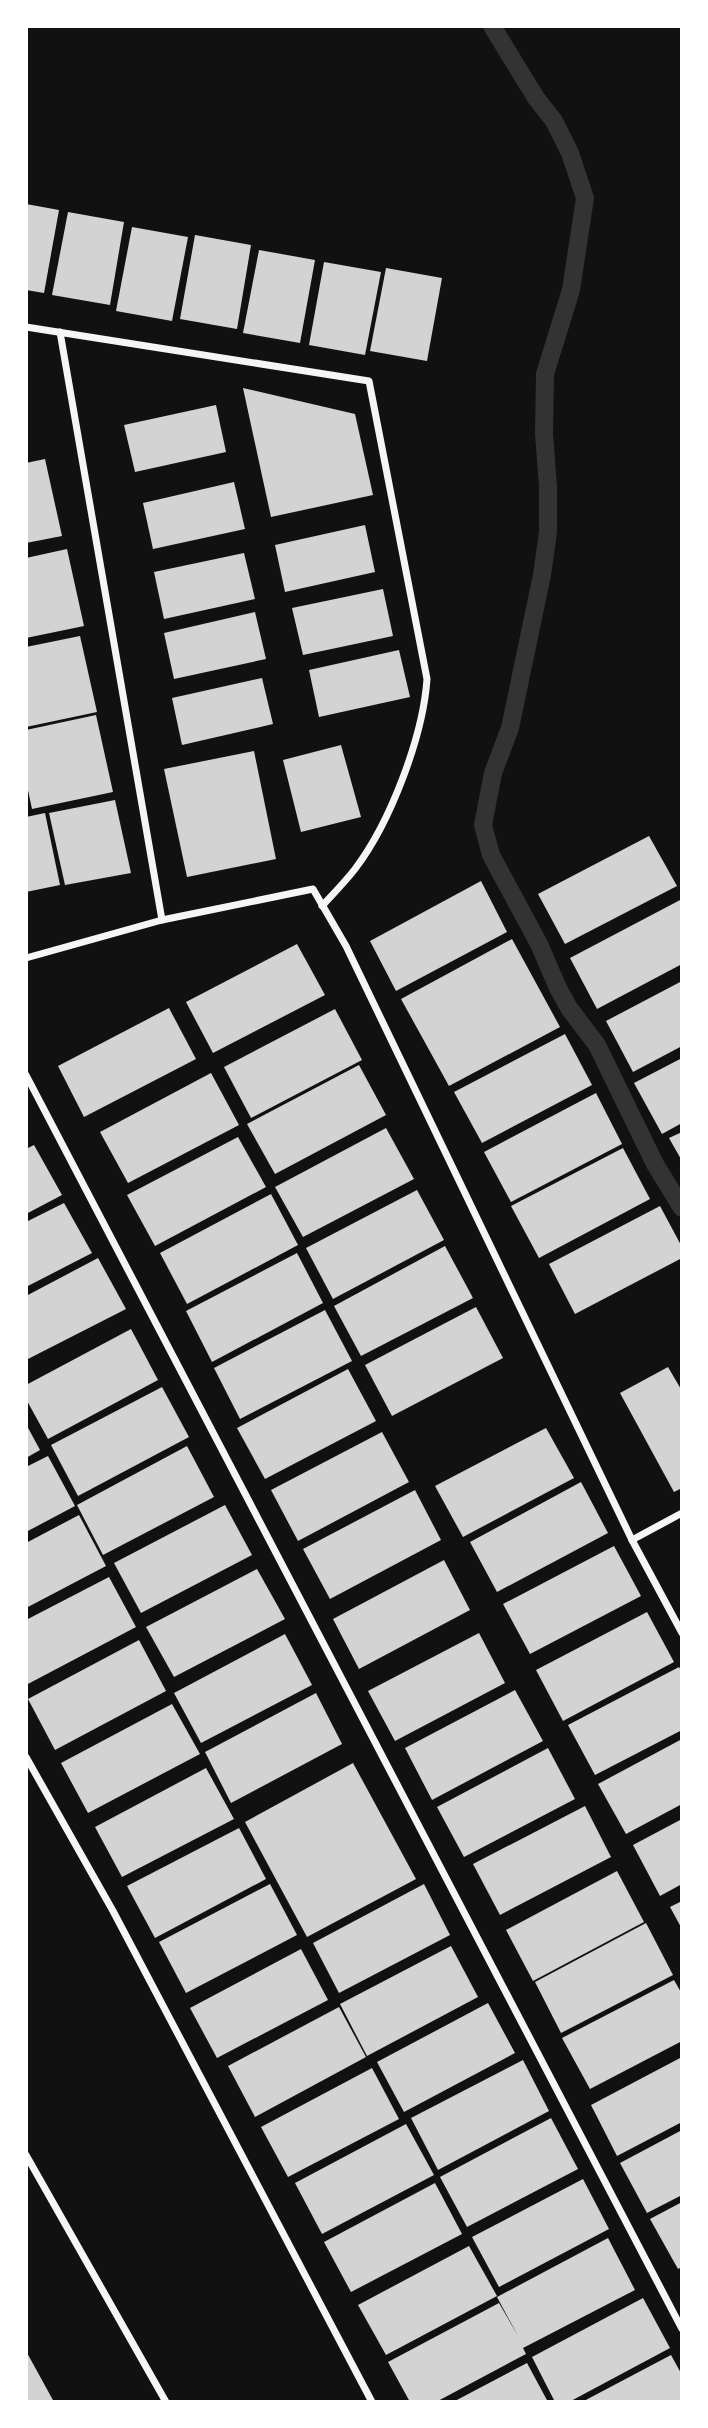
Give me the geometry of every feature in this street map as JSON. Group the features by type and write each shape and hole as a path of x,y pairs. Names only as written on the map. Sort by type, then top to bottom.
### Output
{"street":[{"path":"26,327 369,380 427,679 419,731 384,821 355,869 323,906"},
{"path":"60,332 162,920"},
{"path":"26,958 162,920 313,889 346,946 632,1540 682,1633"},
{"path":"26,1075 682,2329"},
{"path":"632,1540 682,1513"},
{"path":"26,1757 113,1911 372,2402"},
{"path":"26,2155 166,2402"}],"building":[{"path":"26,204 59,210 44,293 26,290"},
{"path":"68,212 124,222 110,305 52,295"},
{"path":"132,227 188,237 172,321 116,311"},
{"path":"195,235 251,245 237,329 180,319"},
{"path":"259,250 315,260 300,343 243,333"},
{"path":"324,262 381,272 365,355 309,345"},
{"path":"386,268 442,278 427,361 370,351"},
{"path":"243,388 355,414 373,495 271,517"},
{"path":"216,405 226,452 135,472 124,425"},
{"path":"45,459 62,536 26,543 26,463"},
{"path":"234,482 245,529 153,549 143,503"},
{"path":"365,525 375,572 285,592 275,545"},
{"path":"67,549 84,626 26,638 26,558"},
{"path":"244,553 255,599 164,619 154,572"},
{"path":"383,589 393,636 303,655 292,608"},
{"path":"255,612 266,659 174,679 164,633"},
{"path":"80,636 97,712 26,727 26,647"},
{"path":"399,650 410,697 319,717 309,670"},
{"path":"262,678 273,724 182,745 172,698"},
{"path":"96,715 113,792 32,809 26,781 26,730"},
{"path":"341,745 361,817 301,832 283,760"},
{"path":"254,751 276,859 187,877 164,769"},
{"path":"115,800 131,873 65,885 49,813"},
{"path":"45,813 60,885 26,892 26,817"},
{"path":"649,836 677,886 565,944 538,894"},
{"path":"481,881 507,932 396,991 370,941"},
{"path":"682,899 682,964 597,1009 570,958"},
{"path":"512,939 560,1027 449,1086 401,999"},
{"path":"297,944 325,995 213,1053 186,1002"},
{"path":"682,981 682,1046 633,1072 606,1021"},
{"path":"169,1008 196,1059 84,1117 58,1066"},
{"path":"335,1009 362,1060 251,1118 224,1067"},
{"path":"565,1034 592,1085 482,1143 454,1092"},
{"path":"682,1058 682,1123 662,1134 634,1083"},
{"path":"359,1065 386,1115 275,1174 247,1124"},
{"path":"211,1073 239,1125 128,1183 100,1132"},
{"path":"596,1093 622,1144 511,1202 484,1152"},
{"path":"386,1128 414,1179 303,1237 275,1187"},
{"path":"682,1132 682,1161 669,1138"},
{"path":"238,1137 266,1187 155,1246 127,1195"},
{"path":"34,1145 62,1195 26,1214 26,1149"},
{"path":"623,1148 650,1199 539,1258 511,1206"},
{"path":"417,1190 444,1240 333,1299 306,1248"},
{"path":"271,1194 298,1245 187,1304 160,1253"},
{"path":"64,1203 92,1253 26,1287 26,1222"},
{"path":"660,1206 682,1247 682,1258 575,1314 549,1264"},
{"path":"445,1246 473,1298 361,1356 334,1306"},
{"path":"297,1253 323,1303 212,1362 186,1311"},
{"path":"98,1258 126,1309 26,1360 26,1296"},
{"path":"476,1307 503,1358 392,1416 365,1365"},
{"path":"325,1310 352,1361 240,1419 214,1368"},
{"path":"131,1329 158,1380 48,1439 26,1399 26,1385"},
{"path":"668,1367 682,1391 682,1488 674,1492 620,1393"},
{"path":"348,1369 376,1421 265,1479 237,1428"},
{"path":"162,1387 189,1437 78,1496 51,1445"},
{"path":"26,1424 40,1450 26,1458"},
{"path":"546,1428 574,1478 463,1537 435,1486"},
{"path":"382,1432 409,1482 298,1541 271,1490"},
{"path":"187,1446 214,1497 103,1555 77,1505"},
{"path":"48,1456 75,1506 26,1532 26,1467"},
{"path":"581,1482 608,1533 497,1592 470,1542"},
{"path":"415,1490 441,1540 330,1599 303,1549"},
{"path":"225,1505 252,1555 141,1613 114,1563"},
{"path":"79,1515 106,1566 26,1608 26,1543"},
{"path":"614,1546 641,1596 530,1654 503,1604"},
{"path":"444,1560 470,1610 359,1669 333,1619"},
{"path":"257,1569 285,1619 174,1677 146,1627"},
{"path":"109,1577 136,1627 26,1685 26,1620"},
{"path":"647,1612 674,1662 563,1721 536,1670"},
{"path":"479,1633 505,1683 395,1741 368,1691"},
{"path":"285,1634 312,1685 201,1743 174,1693"},
{"path":"139,1640 166,1691 55,1750 28,1699"},
{"path":"679,1667 682,1672 682,1730 595,1775 568,1725"},
{"path":"515,1690 543,1741 432,1800 405,1748"},
{"path":"316,1693 342,1744 231,1803 205,1752"},
{"path":"172,1704 200,1754 88,1813 61,1763"},
{"path":"682,1739 682,1804 626,1834 598,1784"},
{"path":"548,1748 575,1799 464,1857 437,1807"},
{"path":"353,1763 416,1879 307,1937 245,1822"},
{"path":"206,1768 234,1819 122,1877 95,1827"},
{"path":"585,1806 611,1857 500,1915 473,1864"},
{"path":"682,1819 682,1884 660,1896 633,1845"},
{"path":"239,1828 266,1879 155,1938 127,1886"},
{"path":"617,1871 644,1922 533,1981 506,1930"},
{"path":"270,1884 297,1935 186,1993 159,1942"},
{"path":"424,1884 450,1935 339,1993 313,1943"},
{"path":"682,1901 682,1929 670,1907"},
{"path":"646,1923 673,1975 561,2033 535,1982"},
{"path":"451,1946 478,1997 367,2056 340,2004"},
{"path":"301,1949 328,2000 217,2058 190,2008"},
{"path":"674,1980 682,1994 682,2041 590,2089 562,2038"},
{"path":"488,2003 515,2053 404,2112 377,2062"},
{"path":"339,2007 366,2057 255,2117 228,2066"},
{"path":"682,2057 682,2122 617,2156 591,2105"},
{"path":"523,2060 549,2111 438,2170 411,2118"},
{"path":"372,2068 399,2119 288,2177 261,2127"},
{"path":"551,2118 578,2169 467,2227 440,2177"},
{"path":"406,2124 434,2175 322,2234 295,2183"},
{"path":"682,2130 682,2195 647,2213 620,2163"},
{"path":"583,2179 609,2229 499,2287 472,2237"},
{"path":"435,2183 462,2234 351,2292 324,2242"},
{"path":"682,2202 682,2267 678,2269 650,2219"},
{"path":"608,2238 635,2290 523,2348 526,2354 436,2402 410,2402 388,2362 499,2303 518,2336 497,2297"},
{"path":"469,2246 497,2296 386,2355 358,2305"},
{"path":"643,2298 670,2348 569,2402 555,2402 532,2357"},
{"path":"26,2351 54,2402 26,2402"},
{"path":"671,2355 682,2375 682,2402 582,2402"},
{"path":"527,2363 548,2402 453,2402"}],"waterway":[{"path":"492,26 536,98 554,121 570,153 585,198 571,290 545,374 544,434 548,532 542,575 510,728 493,773 483,825 491,855 539,944 558,988 569,1008 597,1045 655,1164 682,1208"}]}
